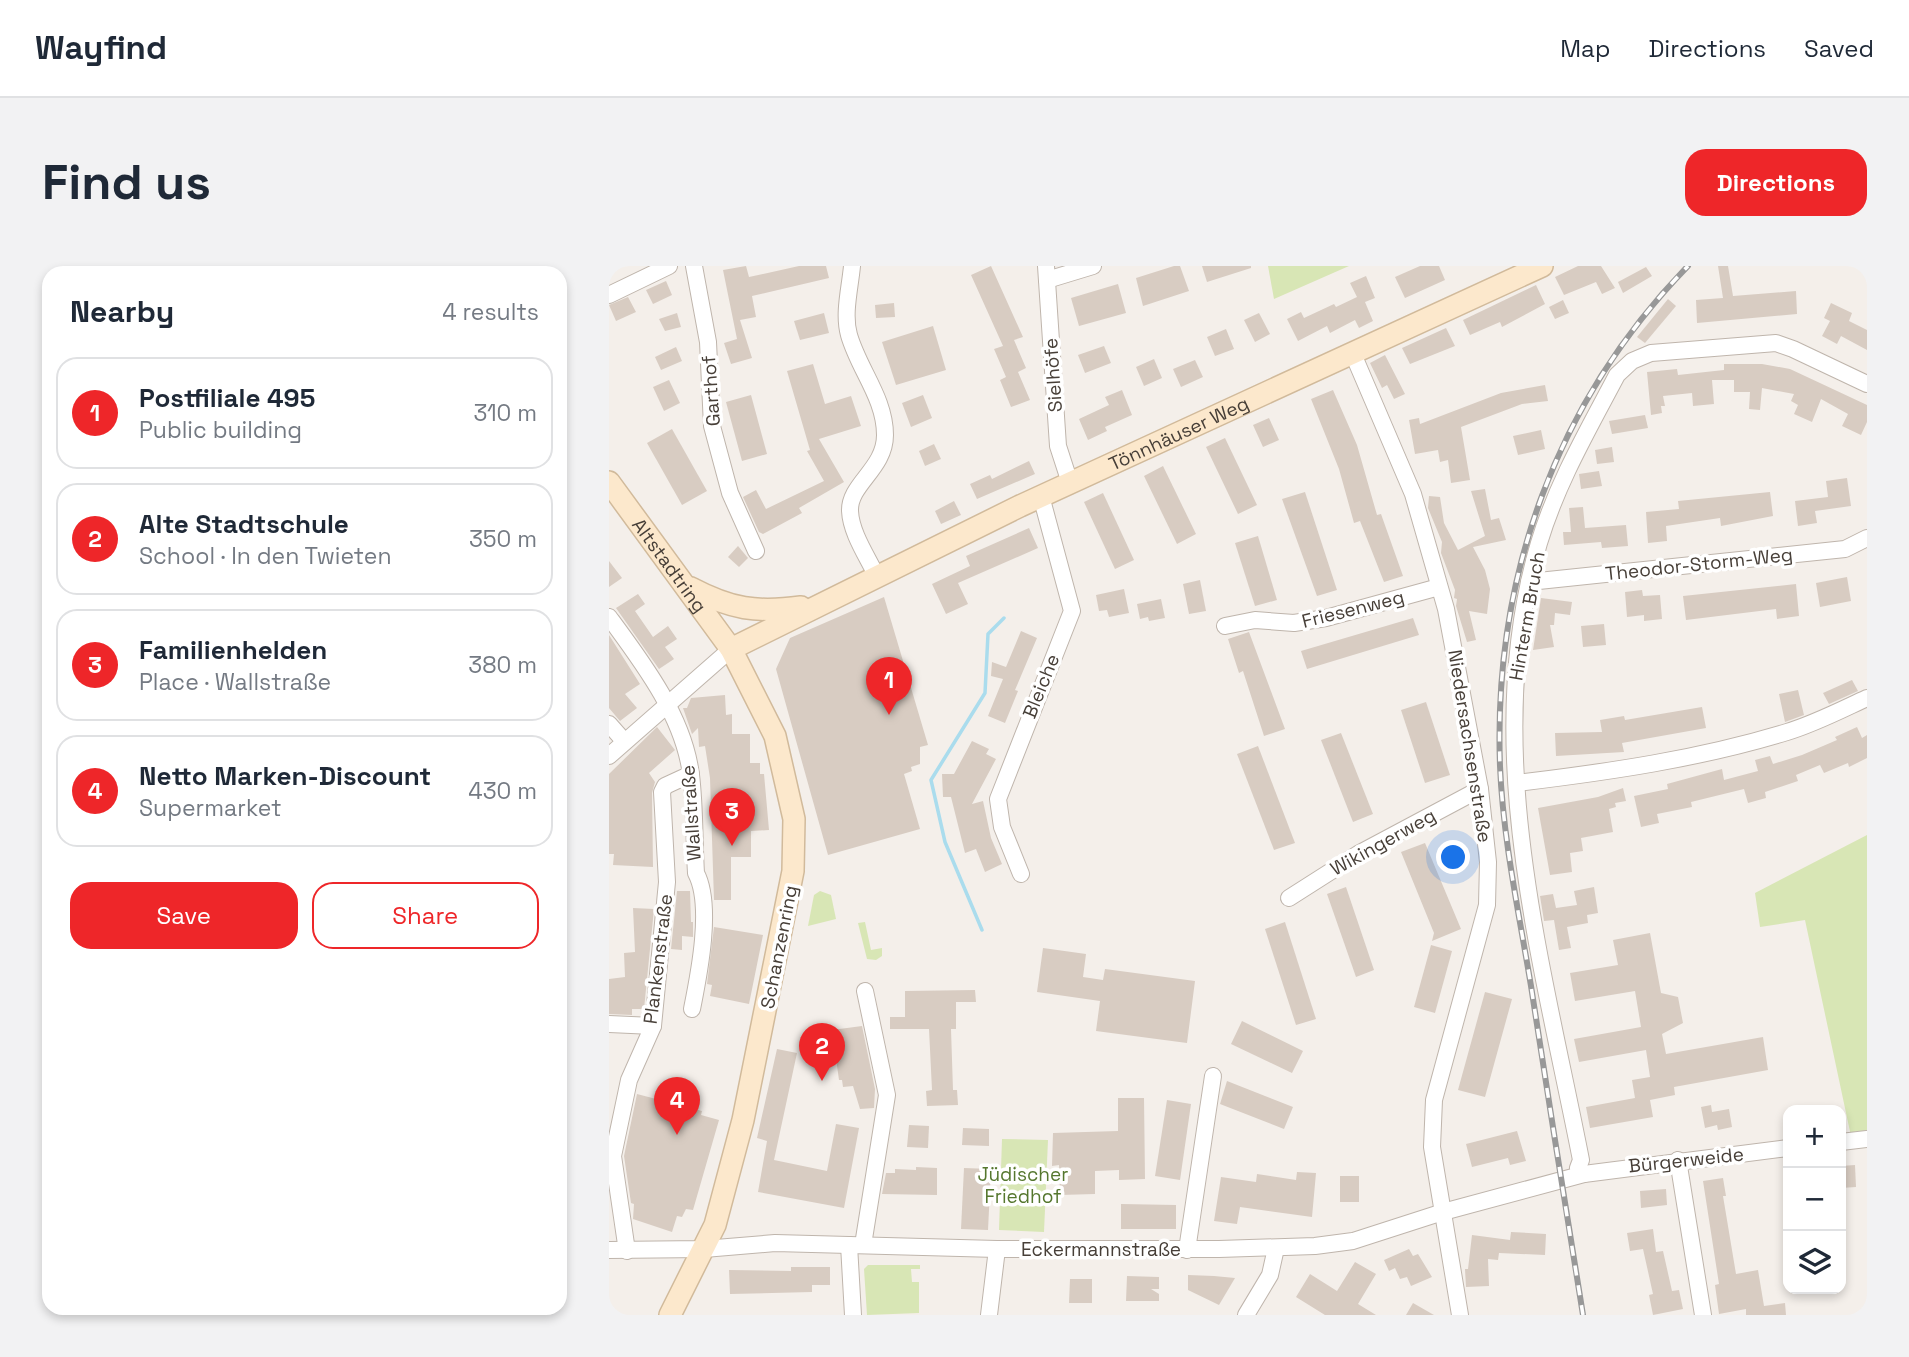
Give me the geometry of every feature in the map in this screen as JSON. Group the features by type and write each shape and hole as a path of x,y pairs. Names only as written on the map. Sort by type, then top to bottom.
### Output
{"main road":[{"name":"Tönnhäuser Weg","path":"731,649 816,604 1041,496 1542,266"},
{"name":"Altstadtring","path":"609,482 731,649"},
{"name":"Tönnhäuser Weg","path":"686,585 733,607 776,610 816,604"},
{"name":"Schanzenring","path":"670,1315 704,1250 723,1197 764,1023 795,848 791,794 775,736 731,649"}],"street":[{"path":"609,295 669,266"},
{"name":"Garthof","path":"694,266 708,342 712,426 730,493 756,551"},
{"path":"852,266 848,332 884,418 885,439 881,457 873,472 854,493 850,509 852,524 876,576"},
{"path":"1047,273 1093,266"},
{"name":"Sielhöfe","path":"1047,273 1058,446 1070,483"},
{"name":"Hinterm Bruch","path":"1584,1174 1578,1168 1581,1160 1535,920 1517,783 1514,682 1529,582 1551,506 1565,472 1617,375 1632,360 1651,353 1776,344 1793,349 1867,384"},
{"name":"Niedersachsenstraße","path":"1353,354 1409,481 1461,677 1480,789 1488,862 1487,905 1434,1100 1432,1122 1432,1147 1460,1315"},
{"name":"Bleiche","path":"1021,874 1002,827 998,799 1072,611 1041,496"},
{"name":"Theodor-Storm-Weg","path":"1529,582 1845,549 1867,538"},
{"name":"Friesenweg","path":"1225,626 1255,620 1294,623 1326,618 1439,587"},
{"name":"Wallstraße","path":"609,617 654,681 686,752 691,775 695,873 702,886 703,921 692,1009"},
{"path":"609,756 665,704 731,649"},
{"path":"1517,783 1618,770 1724,749 1790,731 1867,698"},
{"path":"609,724 624,741"},
{"name":"Plankenstraße","path":"627,1251 611,1156 629,1080 653,1026 667,882 662,792 665,786 691,775"},
{"name":"Wikingerweg","path":"1289,898 1358,854 1480,789"},
{"path":"853,1315 856,1245 887,1096 865,991"},
{"path":"609,1024 653,1026"},
{"path":"1187,1250 1213,1076"},
{"path":"1846,1141 1867,1139"},
{"name":"Bürgerweide","path":"1584,1174 1783,1149"},
{"path":"1678,1160 1703,1315"},
{"name":"Eckermannstraße","path":"609,1250 704,1250 775,1243 997,1249 1276,1248 1353,1241 1443,1212 1584,1174"},
{"path":"1246,1315 1270,1275 1276,1248"},
{"path":"989,1315 997,1249"}],"green space":[{"path":"1268,266 1349,266 1274,299"},
{"path":"1867,835 1867,1139 1852,1141 1805,920 1760,927 1755,893"},
{"path":"820,891 831,895 836,919 808,926 814,895"},
{"path":"865,922 871,950 882,948 882,956 876,960 867,959 858,923"},
{"name":"Jüdischer Friedhof","path":"1002,1139 1048,1140 1044,1232 999,1230"},
{"path":"868,1265 920,1265 920,1269 911,1269 912,1282 919,1282 919,1313 867,1315 864,1269"}],"building":[{"path":"746,266 749,277 799,266 826,266 829,278 752,296 756,317 740,320 752,358 731,364 724,343 737,339 723,270"},
{"path":"991,266 1023,337 1014,340 1026,368 1018,372 1030,400 1011,407 1000,380 1006,377 994,349 1003,346 971,275"},
{"path":"1180,266 1189,291 1143,306 1136,278"},
{"path":"1202,266 1251,266 1251,268 1207,282"},
{"path":"1420,266 1439,266 1445,280 1405,298 1395,277"},
{"path":"1578,266 1601,266 1615,288 1602,294 1596,282 1564,295 1555,277"},
{"path":"1718,266 1728,266 1733,296 1796,291 1797,314 1697,323 1696,300 1723,298"},
{"path":"1646,267 1652,276 1623,293 1618,282"},
{"path":"1366,276 1375,298 1365,302 1373,321 1359,328 1355,320 1330,333 1327,326 1298,341 1287,319 1301,312 1304,318 1357,297 1350,283"},
{"path":"666,281 672,295 653,304 646,290"},
{"path":"1118,284 1126,313 1079,326 1071,298"},
{"path":"1536,285 1545,304 1502,327 1500,322 1470,335 1463,320"},
{"path":"628,297 636,312 616,321 609,305"},
{"path":"1668,299 1676,306 1645,343 1637,337"},
{"path":"1563,300 1569,313 1555,319 1549,307"},
{"path":"894,303 895,317 876,318 875,305"},
{"path":"1831,303 1852,313 1849,321 1867,330 1867,350 1841,336 1837,344 1822,336 1830,321 1824,318"},
{"path":"677,313 681,327 665,331 659,319"},
{"path":"824,313 829,333 800,340 794,321"},
{"path":"1259,313 1270,334 1255,342 1244,320"},
{"path":"933,326 946,370 896,385 882,342"},
{"path":"1446,328 1455,346 1410,364 1402,348"},
{"path":"1226,329 1234,349 1215,356 1207,337"},
{"path":"1104,346 1111,363 1085,373 1078,355"},
{"path":"676,347 682,361 661,370 655,357"},
{"path":"1385,355 1405,394 1394,399 1387,385 1382,388 1370,363"},
{"path":"1154,359 1162,378 1144,386 1136,367"},
{"path":"1195,360 1203,377 1181,387 1173,369"},
{"path":"813,364 825,404 851,396 861,426 819,439 844,482 799,508 802,513 763,534 759,532 743,497 756,490 766,509 824,481 807,451 810,450 787,371"},
{"path":"1724,364 1762,364 1790,369 1867,405 1867,422 1861,435 1842,426 1848,414 1821,399 1812,422 1794,414 1798,405 1791,401 1794,394 1762,388 1760,410 1749,409 1750,392 1734,392 1734,380 1712,380 1714,404 1693,406 1692,393 1663,396 1665,406 1661,406 1662,413 1651,415 1647,372 1677,369 1678,375 1724,370"},
{"path":"669,380 680,403 664,411 653,387"},
{"path":"1545,385 1548,401 1522,404 1461,427 1470,480 1451,483 1448,460 1440,462 1438,450 1415,454 1409,420 1419,418 1420,424 1501,393"},
{"path":"1122,390 1132,415 1105,427 1107,431 1088,440 1079,419 1109,405 1105,397"},
{"path":"1333,390 1357,445 1377,515 1381,514 1403,576 1384,582 1360,521 1354,523 1339,469 1311,399"},
{"path":"751,395 767,454 742,461 726,402"},
{"path":"923,395 932,418 911,427 902,403"},
{"path":"1645,415 1648,428 1612,434 1609,421"},
{"path":"1269,418 1279,440 1263,447 1253,425"},
{"path":"672,429 707,491 682,505 647,443"},
{"path":"1541,430 1545,449 1518,455 1513,436"},
{"path":"1225,438 1257,505 1238,514 1206,447"},
{"path":"934,444 941,459 925,466 919,451"},
{"path":"1612,447 1614,462 1597,464 1595,450"},
{"path":"1029,461 1035,474 977,499 970,484 990,475 992,479"},
{"path":"1163,466 1196,534 1177,544 1144,476"},
{"path":"1599,471 1602,486 1581,489 1579,474"},
{"path":"1847,478 1851,506 1815,511 1817,523 1798,526 1795,501 1828,497 1826,481"},
{"path":"1485,489 1491,520 1499,518 1506,540 1473,547 1485,570 1490,589 1487,614 1469,611 1476,640 1467,642 1456,606 1457,599 1454,598 1455,590 1441,553 1442,542 1428,508 1429,496 1440,497 1444,523 1458,550 1485,536 1471,491"},
{"path":"1305,492 1337,590 1317,596 1282,499"},
{"path":"1770,492 1773,516 1721,526 1720,518 1666,526 1667,541 1648,543 1646,512 1679,509 1678,501"},
{"path":"1103,493 1134,560 1115,569 1084,502"},
{"path":"954,501 961,515 941,524 935,511"},
{"path":"1583,507 1585,528 1626,525 1628,546 1602,548 1601,542 1564,545 1563,532 1571,532 1569,508"},
{"path":"1029,528 1038,548 958,583 968,604 946,614 932,584 970,566 966,556"},
{"path":"1258,536 1277,600 1255,606 1235,543"},
{"path":"738,546 748,558 739,567 728,557"},
{"path":"609,561 622,578 609,587"},
{"path":"1847,577 1851,601 1820,607 1816,583"},
{"path":"1200,580 1206,611 1189,614 1183,584"},
{"path":"1796,584 1799,616 1777,619 1776,609 1686,620 1683,596"},
{"path":"1124,589 1129,613 1109,617 1107,610 1099,611 1096,595"},
{"path":"1642,590 1643,596 1660,595 1662,619 1644,621 1644,615 1627,617 1625,592"},
{"path":"638,594 645,604 635,611 653,637 668,626 677,639 665,647 674,659 659,669 616,608"},
{"path":"884,597 928,745 920,747 920,764 911,767 912,771 904,774 920,829 828,855 776,669 790,638"},
{"path":"1541,598 1572,602 1570,615 1555,613 1554,625 1550,625 1554,647 1533,650"},
{"path":"1161,599 1165,618 1149,621 1148,617 1140,619 1137,604"},
{"path":"1413,618 1419,635 1307,669 1301,651"},
{"path":"1604,624 1606,645 1583,647 1581,626"},
{"path":"1021,631 1037,638 1015,690 1018,691 1005,723 988,716 1003,679 991,676 992,662 1006,667"},
{"path":"1249,632 1285,729 1264,736 1243,671 1239,673 1228,639"},
{"path":"609,635 640,684 625,694 637,708 620,721 609,708"},
{"path":"1852,680 1858,691 1829,704 1823,693"},
{"path":"1798,690 1804,715 1785,722 1779,694"},
{"path":"725,695 726,715 732,714 732,734 750,734 750,763 760,763 760,774 764,774 769,830 751,831 751,857 731,857 731,900 714,900 710,778 705,746 699,747 698,728 692,734 683,708 687,708 691,698"},
{"path":"1426,702 1450,775 1425,783 1401,710"},
{"path":"1702,707 1706,728 1622,743 1624,752 1556,756 1555,733 1602,732 1600,720 1624,716 1625,720"},
{"path":"657,727 675,750 649,773 655,782 652,793 653,867 613,865 614,854 609,854 609,774"},
{"path":"1857,727 1862,738 1867,735 1867,758 1849,767 1848,763 1824,773 1820,765 1796,775 1798,781 1765,792 1766,798 1748,803 1744,789 1691,802 1692,807 1657,814 1659,823 1641,827 1634,796 1668,789 1667,784 1722,769 1724,780 1758,771 1755,760 1770,756 1773,764 1802,755 1837,740 1835,737"},
{"path":"1341,733 1373,814 1353,822 1321,740"},
{"path":"972,741 989,749 986,754 996,759 972,804 983,801 991,838 1002,864 985,872 976,849 965,853 951,797 943,797 942,774 954,774"},
{"path":"1258,746 1295,843 1274,850 1237,754"},
{"path":"1623,788 1626,801 1615,803 1616,807 1609,809 1613,832 1581,838 1583,851 1570,853 1572,872 1550,875 1538,808 1598,797"},
{"path":"1425,843 1461,929 1432,941 1434,933 1401,852"},
{"path":"1346,887 1374,970 1356,977 1327,894"},
{"path":"1594,887 1598,913 1587,915 1588,923 1567,927 1571,948 1559,950 1554,920 1544,921 1540,896 1553,894 1556,908 1577,905 1574,891"},
{"path":"677,891 690,891 693,922 693,937 682,936 682,950 671,949"},
{"path":"633,908 654,909 644,1009 632,1009 632,1015 609,1014 609,979 625,977 624,953 635,952"},
{"path":"1285,922 1316,1019 1296,1025 1265,929"},
{"path":"714,927 763,935 749,1004 710,996 712,985 707,984"},
{"path":"1650,933 1661,993 1678,997 1683,1023 1662,1034 1666,1054 1763,1037 1768,1070 1674,1087 1675,1095 1650,1100 1653,1117 1590,1128 1586,1107 1635,1098 1632,1080 1650,1077 1646,1050 1579,1062 1574,1039 1641,1027 1635,991 1575,1001 1570,973 1618,965 1613,940"},
{"path":"1431,945 1452,951 1435,1013 1414,1007"},
{"path":"1043,948 1086,954 1083,977 1103,980 1105,969 1195,981 1187,1043 1096,1031 1100,1001 1037,992"},
{"path":"975,990 976,1002 956,1002 956,1029 951,1029 953,1090 957,1090 958,1105 927,1106 926,1091 932,1090 929,1029 890,1029 890,1017 905,1017 905,991"},
{"path":"1485,992 1512,999 1485,1097 1458,1090"},
{"path":"1242,1021 1303,1051 1292,1073 1231,1044"},
{"path":"862,1026 875,1089 874,1108 860,1109 853,1086 843,1087 842,1080 839,1080 832,1030"},
{"path":"777,1049 797,1053 774,1160 827,1171 836,1124 859,1128 844,1208 758,1192 767,1141 757,1138"},
{"path":"1227,1081 1293,1107 1284,1129 1220,1104"},
{"path":"637,1094 702,1111 701,1115 719,1120 693,1210 686,1209 682,1217 677,1216 672,1232 633,1219 634,1204 631,1203 624,1156"},
{"path":"1118,1098 1144,1098 1145,1179 1119,1180 1119,1170 1095,1171 1095,1194 1060,1195 1059,1165 1052,1166 1053,1133 1118,1131"},
{"path":"1167,1100 1191,1104 1180,1180 1155,1176"},
{"path":"1711,1105 1712,1112 1729,1109 1732,1127 1718,1130 1717,1125 1705,1128 1701,1107"},
{"path":"909,1125 929,1126 928,1148 907,1147"},
{"path":"963,1128 989,1129 989,1146 962,1145"},
{"path":"1517,1131 1526,1161 1510,1165 1508,1158 1472,1167 1466,1144"},
{"path":"1855,1165 1856,1187 1846,1188 1846,1166"},
{"path":"916,1167 937,1168 937,1195 882,1194 886,1173 895,1173 895,1169 916,1170"},
{"path":"964,1168 991,1169 988,1230 961,1229"},
{"path":"1297,1172 1316,1173 1312,1217 1240,1207 1237,1224 1214,1221 1221,1177 1256,1182 1257,1174 1296,1180"},
{"path":"1340,1176 1359,1176 1359,1202 1340,1202"},
{"path":"1723,1178 1726,1196 1723,1196 1736,1274 1758,1270 1764,1306 1785,1303 1786,1315 1746,1315 1746,1309 1719,1314 1715,1285 1719,1284 1703,1181"},
{"path":"1666,1189 1667,1205 1641,1208 1640,1191"},
{"path":"1121,1204 1176,1205 1176,1229 1121,1229"},
{"path":"1653,1229 1656,1252 1663,1251 1672,1291 1679,1290 1683,1309 1653,1315 1649,1295 1653,1294 1643,1249 1630,1251 1627,1233"},
{"path":"1511,1232 1546,1234 1545,1255 1499,1253 1498,1260 1488,1259 1489,1286 1466,1287 1465,1269 1468,1269 1472,1235 1510,1240"},
{"path":"1409,1249 1413,1256 1418,1254 1432,1277 1411,1286 1407,1277 1400,1279 1395,1268 1389,1271 1384,1260"},
{"path":"1355,1262 1376,1274 1358,1304 1376,1315 1325,1315 1296,1297 1310,1274 1337,1291"},
{"path":"791,1267 830,1267 830,1285 812,1285 812,1292 730,1294 729,1270 791,1271"},
{"path":"1188,1275 1235,1278 1219,1305 1188,1290"},
{"path":"1127,1276 1159,1277 1159,1289 1151,1289 1159,1294 1159,1301 1126,1301"},
{"path":"1070,1279 1092,1279 1092,1303 1069,1303"},
{"path":"1413,1303 1434,1315 1406,1315"}],"waterway":[{"path":"982,930 945,842 931,780 985,693 988,634 1004,618"}],"railway":[{"path":"1583,1315 1508,849 1500,766 1501,696 1508,627 1522,561 1542,496 1569,434 1602,375 1642,319 1688,266"}],"place":[{"name":"Postfiliale 495","path":"889,715"},
{"name":"Familienhelden","path":"732,846"},
{"name":"Alte Stadtschule","path":"822,1081"},
{"name":"Netto Marken-Discount","path":"677,1135"}]}
